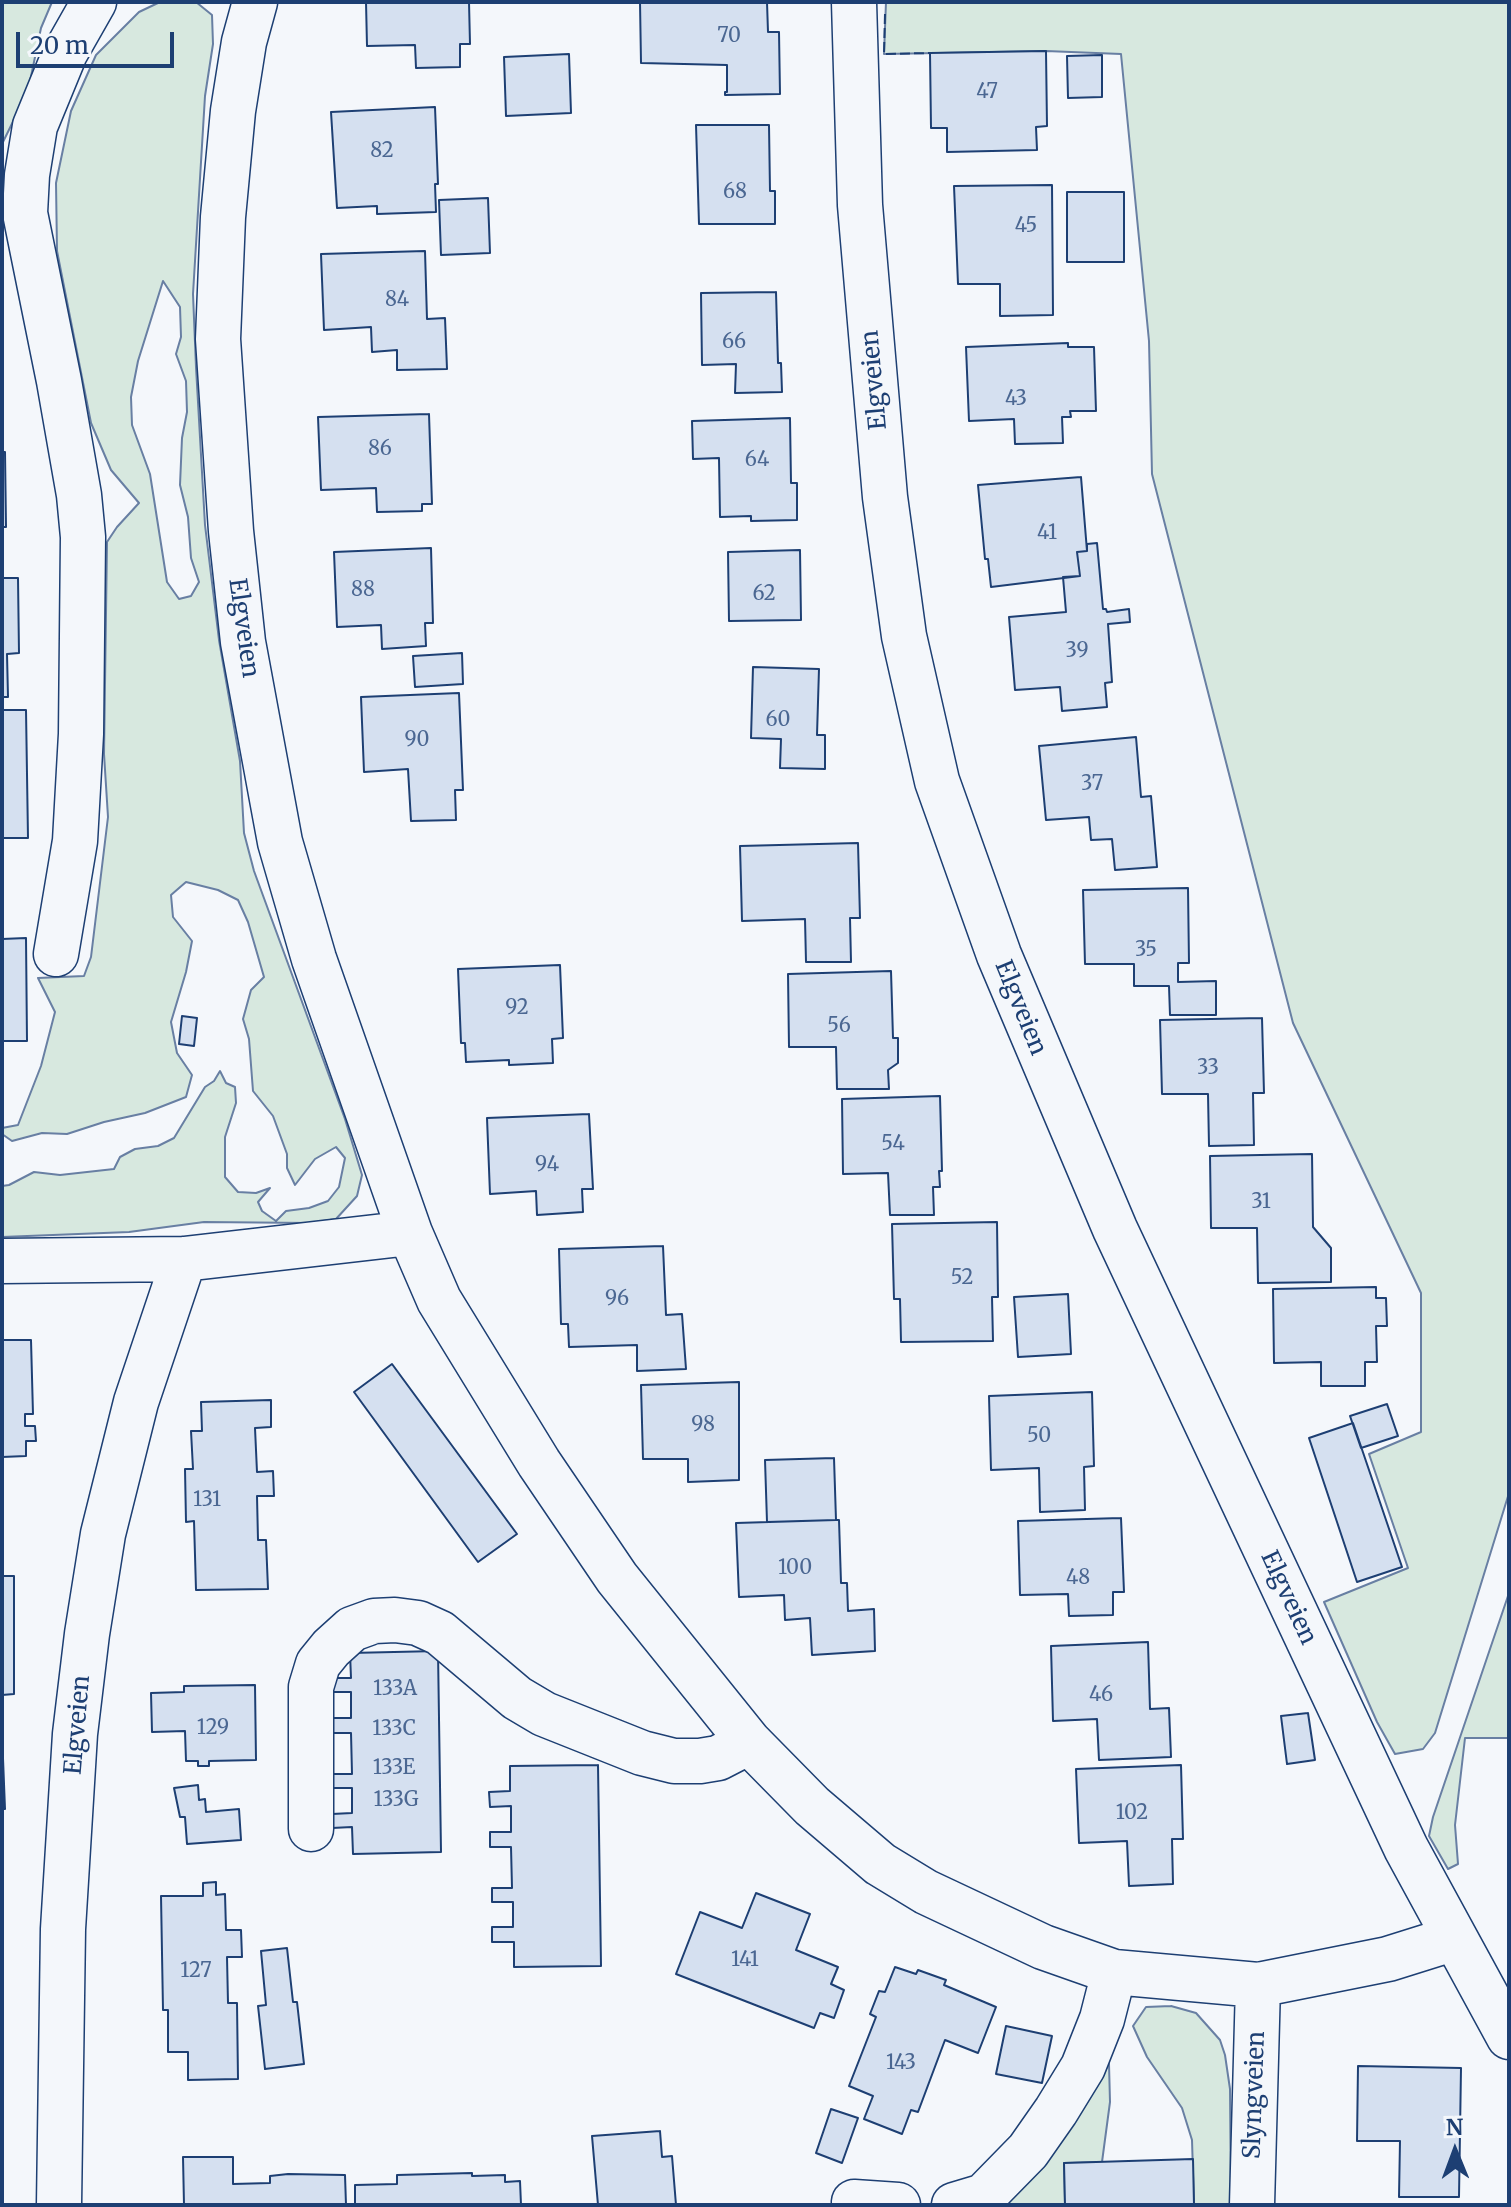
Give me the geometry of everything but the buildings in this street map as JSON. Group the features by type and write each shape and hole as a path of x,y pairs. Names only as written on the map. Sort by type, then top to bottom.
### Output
{"street":[{"path":"56,954 75,841 81,734 83,537 79,495 59,381 25,213 35,126 65,53 94,2"},
{"name":"Elgveien","path":"255,2 244,42 233,111 223,217 218,339 231,531 243,642 280,842 314,959 410,1233 439,1300 539,1463 617,1578 749,1742 812,1806 880,1864 926,1892 1043,1947 1114,1972 1258,1985 1388,1959 1455,1938"},
{"name":"Elgveien","path":"854,2 860,205 885,497 904,636 937,781 999,955 1084,1161 1406,1848 1509,2037"},
{"path":"2,1261 184,1259 410,1233"},
{"name":"Elgveien","path":"59,2205 63,1929 75,1734 87,1634 103,1534 136,1402 184,1259"},
{"path":"311,1829 311,1687 318,1664 331,1648 352,1629 374,1621 418,1623 440,1633 517,1698 544,1714 642,1753 674,1761 700,1761 718,1758 749,1742"},
{"path":"954,2205 984,2196 1028,2151 1056,2111 1083,2067 1102,2019 1114,1972"},
{"name":"Slyngveien","path":"1252,2205 1258,1985"},
{"path":"854,2202 898,2205"}],"shaded area":[{"path":"2,2 52,2 41,28 28,91 2,144"},
{"path":"160,2 196,2 212,15 213,44 205,96 193,294 205,525 219,640 240,761 244,833 254,871 345,1119 362,1175 357,1196 336,1219 310,1223 204,1222 129,1232 2,1237 2,1186 34,1172 60,1175 114,1169 120,1157 135,1149 158,1146 174,1138 205,1087 214,1081 220,1071 226,1083 235,1087 236,1103 225,1137 225,1177 238,1192 256,1193 270,1188 258,1202 262,1211 276,1221 286,1211 309,1208 328,1201 339,1187 345,1158 336,1147 315,1159 295,1185 287,1168 287,1154 273,1116 253,1091 249,1039 243,1019 251,990 264,977 248,922 238,900 218,890 186,882 171,895 173,917 192,941 171,1022 177,1053 192,1075 186,1097 145,1113 67,1134 42,1133 12,1141 2,1134 2,1128 18,1125 41,1066 55,1012 38,978 84,976 91,957 108,817 104,754 107,542 139,503 111,470 91,423 57,251 56,183 71,111 96,55 139,12","holes":["163,281 180,307 181,337 176,354 186,381 187,412 182,438 180,485 188,517 191,558 199,582 191,596 179,599 167,582 150,474 132,425 131,397 138,361"]},
{"path":"886,2 1509,2 1509,1493 1435,1733 1423,1749 1395,1754 1377,1722 1324,1602 1408,1568 1369,1454 1421,1432 1421,1293 1293,1023 1152,474 1149,341 1121,54 1046,51 884,54"},
{"path":"1509,1593 1509,1738 1465,1738 1455,1825 1458,1864 1448,1869 1429,1836 1433,1817"},
{"path":"1171,2006 1196,2013 1220,2040 1225,2055 1230,2089 1231,2205 1194,2205 1192,2140 1182,2108 1147,2057 1133,2026 1146,2007"},
{"path":"1109,2064 1110,2102 1102,2162 1064,2163 1065,2205 1006,2205 1075,2119"}],"fence":[{"path":"885,14 884,54 930,53"}]}
